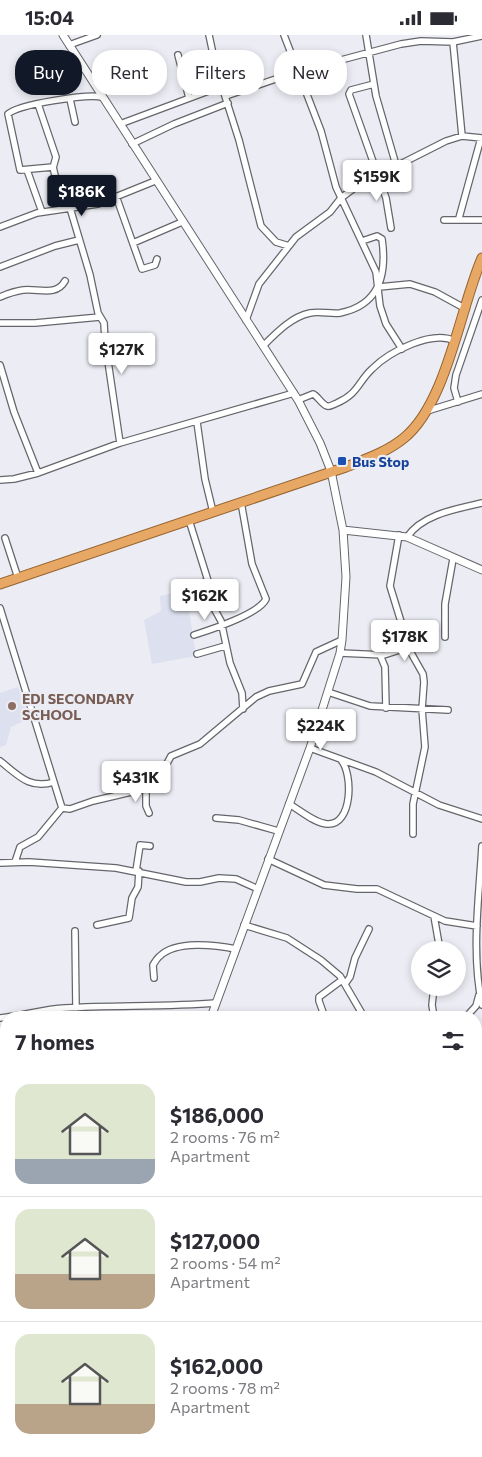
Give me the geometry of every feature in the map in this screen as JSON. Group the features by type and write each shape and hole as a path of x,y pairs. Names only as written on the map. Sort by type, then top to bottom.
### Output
{"highway":[{"path":"0,585 241,501 363,461 395,445 414,429 427,411 455,341 481,261"}],"street":[{"path":"63,35 155,181 296,397 320,443 331,471 342,530 346,577 340,653 310,748 213,1011"},
{"path":"69,45 96,35"},
{"path":"209,35 213,50"},
{"path":"284,35 289,50"},
{"path":"366,35 374,84 396,165"},
{"path":"347,59 420,38 453,42 482,36"},
{"path":"453,42 462,136"},
{"path":"274,80 226,96 261,226 276,242 289,246"},
{"path":"374,84 351,90 349,94 379,175 391,215 391,228"},
{"path":"53,168 20,169 8,115 11,111 38,104 89,95 102,97"},
{"path":"120,124 197,95"},
{"path":"306,95 321,131 341,198 376,272 380,307 386,324 402,349"},
{"path":"70,99 75,122"},
{"path":"132,144 174,124 228,103"},
{"path":"38,104 56,157 53,168 79,240 100,317 105,325 104,338 120,443"},
{"path":"246,320 259,284 299,234 330,212 341,198 361,183 440,144 462,136 481,138 459,218"},
{"path":"27,170 42,212"},
{"path":"0,227 42,212 93,205 155,181"},
{"path":"116,196 142,269 155,265 157,259"},
{"path":"444,220 459,218 482,220"},
{"path":"133,243 182,221"},
{"path":"263,346 292,321 309,313 348,311 368,301 379,287 384,259 382,238 373,237 362,241"},
{"path":"0,267 55,246 79,240"},
{"path":"0,297 23,290 55,289 62,286 65,281"},
{"path":"379,287 412,285 435,293 466,309"},
{"path":"458,402 454,388 456,375 482,300"},
{"path":"0,323 35,323 100,317"},
{"path":"0,480 14,479 38,473 120,443 197,421 313,393 327,406 340,401 356,391 378,364 402,349 419,341 436,337 447,337 455,341"},
{"path":"0,365 14,412 38,473"},
{"path":"427,411 482,394"},
{"path":"197,421 205,479 213,512"},
{"path":"194,635 222,625 261,605 266,599 252,564 241,501"},
{"path":"407,537 414,528 426,520 482,503"},
{"path":"189,520 207,580 210,603 222,625 225,646 242,693 243,709"},
{"path":"342,530 407,537 453,559 482,570"},
{"path":"399,535 390,585 409,647 423,674 422,709 425,747 412,809 413,833"},
{"path":"5,537 18,578"},
{"path":"445,637 445,604 453,559"},
{"path":"184,597 207,580"},
{"path":"0,608 62,808"},
{"path":"149,813 146,806 146,787 152,777 164,769 171,756 200,745 252,700 268,691 302,684 316,652 342,640"},
{"path":"197,654 225,646"},
{"path":"340,653 380,655 405,650 409,647"},
{"path":"380,655 385,667 386,708"},
{"path":"328,692 364,705 386,708 448,710"},
{"path":"310,748 384,775 439,805 482,819"},
{"path":"289,804 322,823 332,824 339,820 346,810 348,797 347,770 340,759"},
{"path":"0,761 14,774 30,783 42,785 54,783"},
{"path":"62,808 70,809 146,787"},
{"path":"15,862 20,847 38,837 62,808"},
{"path":"216,818 240,820 278,831"},
{"path":"97,925 129,918 133,896 138,887 140,845 150,846"},
{"path":"482,847 477,926 482,1005"},
{"path":"268,859 324,885 384,891 434,916 450,922 477,926"},
{"path":"0,863 15,862 138,871 186,882 200,882 219,878 236,879 258,889"},
{"path":"434,916 438,941"},
{"path":"244,925 279,935 297,943 327,964 344,982 361,1011"},
{"path":"323,1011 319,997 350,977 355,958 369,929"},
{"path":"75,931 76,1008"},
{"path":"154,978 153,965 167,951 202,945 236,949"},
{"path":"471,1011 476,1006 480,993"},
{"path":"433,996 433,1011"},
{"path":"45,1011 76,1008 139,1008 216,1003"}],"shaded area":[{"path":"186,590 196,656 152,664 144,620 161,611 160,596"},
{"name":"EDI SECONDARY SCHOOL","path":"18,687 29,719 11,727 6,745 0,747 0,693"}],"place":[{"name":"Bus Stop","path":"342,461"},
{"name":"EDI SECONDARY SCHOOL","path":"12,706"}]}
